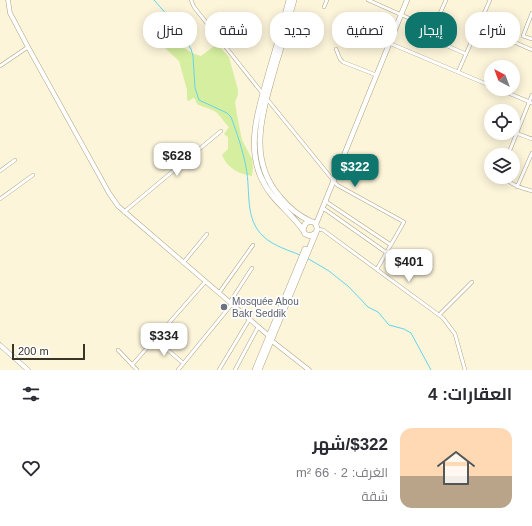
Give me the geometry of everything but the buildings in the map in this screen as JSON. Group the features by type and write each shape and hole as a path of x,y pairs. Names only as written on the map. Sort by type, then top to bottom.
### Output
{"highway":[{"path":"289,0 254,132 255,150 258,169 266,186 275,199 308,235 309,241 305,254"},
{"path":"294,0 267,99 260,127 259,139 261,157 266,174 276,192 292,210 310,221 316,229"},
{"path":"303,230 305,224 310,221"},
{"path":"308,235 316,229"},
{"path":"254,370 316,229"},
{"path":"259,370 272,342 302,261"}],"main road":[{"path":"397,25 407,0"},
{"path":"316,229 322,208 387,48"}],"street":[{"path":"8,0 10,12 28,47 109,193 124,212 269,336"},
{"path":"191,0 194,7 263,94"},
{"path":"324,7 327,0"},
{"path":"368,0 405,18"},
{"path":"441,12 446,0"},
{"path":"484,12 490,0"},
{"path":"532,13 523,36 532,39"},
{"path":"520,45 532,50"},
{"path":"397,46 484,83"},
{"path":"0,66 28,47"},
{"path":"452,48 466,54"},
{"path":"458,72 469,48"},
{"path":"336,49 340,60 343,62 376,75"},
{"path":"520,125 531,102 532,95"},
{"path":"516,96 531,102"},
{"path":"267,99 333,182 345,191 403,221 404,224 377,269"},
{"path":"124,212 222,131"},
{"path":"520,134 532,139"},
{"path":"518,187 532,153"},
{"path":"0,171 15,160"},
{"path":"0,199 33,175"},
{"path":"512,184 532,191"},
{"path":"325,201 391,245"},
{"path":"322,208 387,252"},
{"path":"316,229 323,230 451,326 456,334 465,370"},
{"path":"183,263 207,234"},
{"path":"219,293 253,245"},
{"path":"178,370 231,303 252,268"},
{"path":"132,365 205,282"},
{"path":"439,316 472,282"},
{"path":"219,370 249,320"},
{"path":"235,370 258,328"},
{"path":"155,339 183,363"},
{"path":"272,342 309,370"},
{"path":"0,345 28,370"},
{"path":"118,350 137,370"}],"green space":[{"path":"165,48 185,48 201,56 211,48 221,48 229,57 238,90 238,95 235,102 242,140 252,159 252,176 234,170 224,160 222,155 228,149 228,137 224,134 229,127 216,112 197,104 193,98 189,101 187,100 187,90 179,61"}],"waterway":[{"path":"154,0 177,26 191,49 193,56 195,88 199,100 227,113 231,117 245,161 249,205 253,222 264,237 272,243 300,255"},
{"path":"307,258 329,271 349,287 368,307 378,312 389,325 404,329 411,333 431,370"}],"place":[{"name":"Mosquée Abou Bakr Seddik","path":"224,307"}]}
